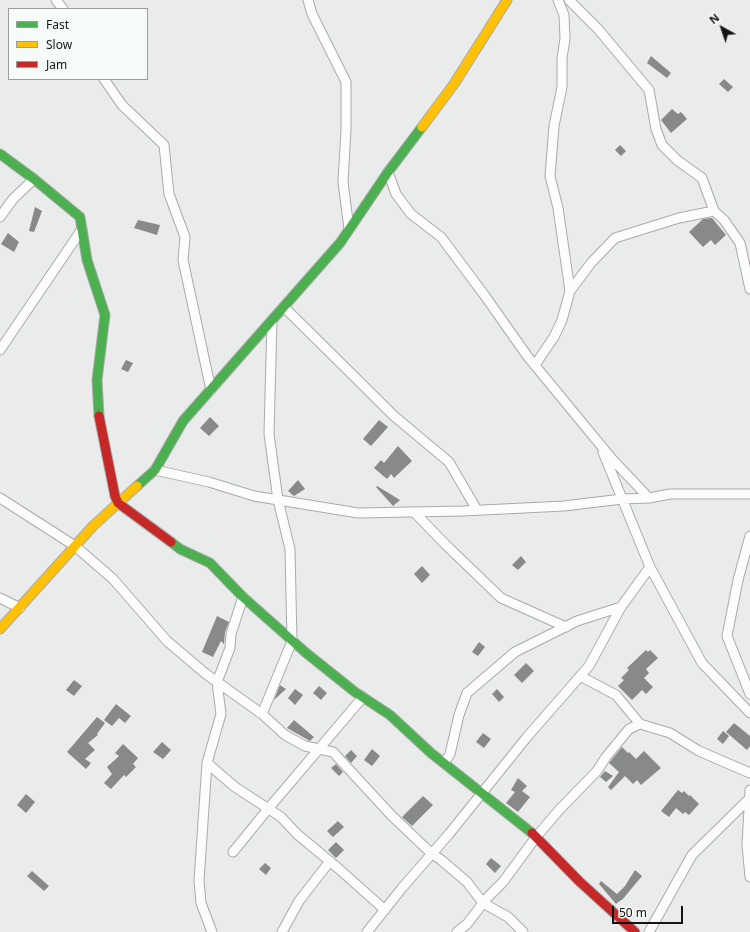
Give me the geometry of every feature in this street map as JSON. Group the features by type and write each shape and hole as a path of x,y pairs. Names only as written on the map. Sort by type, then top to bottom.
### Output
{"street":[{"path":"56,0 62,8"},
{"path":"308,0 312,14 346,82 346,129 343,182 349,229"},
{"path":"0,629 93,526 155,470 182,422 340,243 388,172 454,84 507,0"},
{"path":"558,0 564,15 565,39 562,58 562,86 554,126 550,176 558,208 570,291"},
{"path":"569,0 598,29 649,90 656,129 662,145 677,160 702,178 714,210 724,220 740,243 750,289"},
{"path":"105,80 122,105 164,145 169,194 185,237 183,260 211,390"},
{"path":"0,154 80,217 87,260 105,315 97,380 99,417 115,496 118,503 180,549 210,563 242,597 310,656 390,715 431,753 536,837 580,882 635,932"},
{"path":"388,172 396,194 411,214 441,237 528,357 612,459 649,498"},
{"path":"0,217 13,199 34,180"},
{"path":"535,365 554,337 562,320 570,291 591,263 616,238 678,218 714,210"},
{"path":"0,350 82,230"},
{"path":"284,307 394,416 450,462 477,510"},
{"path":"262,714 292,640 290,549 278,500 270,434 272,321"},
{"path":"599,443 650,567 702,663 750,713"},
{"path":"155,470 209,482 254,496 358,513 564,506 622,499 649,498 670,494 750,494"},
{"path":"0,498 75,546 113,579 167,641 206,674 262,714 284,735 305,746 333,752 391,815 432,854 467,882 483,903 508,917 523,932"},
{"path":"414,512 444,544 501,598 566,627"},
{"path":"750,536 738,580 727,636 750,694"},
{"path":"367,932 527,737 589,666 621,607 650,567"},
{"path":"212,932 201,903 199,881 207,763 221,714 217,682 230,648 231,634 242,597"},
{"path":"0,598 20,608"},
{"path":"444,763 450,754 459,715 467,693 515,652 577,621 621,607"},
{"path":"580,676 616,696 640,724 670,733 699,750 750,774"},
{"path":"233,852 364,697"},
{"path":"457,932 467,924 483,903 503,882 536,837 560,809 597,771 606,757 629,729 640,724"},
{"path":"207,763 235,787 281,817 297,834 385,910"},
{"path":"749,794 747,845 750,877"},
{"path":"649,932 692,855 749,794"},
{"path":"282,932 299,902 330,861"}],"building":[{"path":"651,56 671,73 667,78 647,63"},
{"path":"724,79 733,87 728,92 719,84"},
{"path":"672,109 678,114 681,112 687,119 671,133 661,120"},
{"path":"620,145 626,151 621,156 615,150"},
{"path":"35,207 42,211 34,232 29,231"},
{"path":"712,218 726,235 715,245 711,240 703,247 689,232 703,219"},
{"path":"138,220 160,225 157,235 134,228"},
{"path":"8,233 19,242 14,252 1,244"},
{"path":"126,360 133,363 128,372 121,369"},
{"path":"210,417 219,426 209,436 200,428"},
{"path":"379,420 388,427 371,446 363,439"},
{"path":"398,446 412,461 394,478 391,474 387,479 374,468 381,460 384,463"},
{"path":"298,480 305,489 294,496 288,491"},
{"path":"377,486 400,500 393,506 376,487"},
{"path":"521,556 526,562 518,570 512,565"},
{"path":"422,566 430,575 422,583 414,574"},
{"path":"217,616 229,622 225,632 224,644 221,641 213,657 202,652"},
{"path":"479,642 485,647 478,656 472,652"},
{"path":"646,650 648,652 650,650 658,658 646,669 649,673 644,678 653,687 646,694 642,690 632,700 618,686 624,680 621,678 629,670 627,668"},
{"path":"526,663 534,671 522,683 514,675"},
{"path":"74,680 82,686 74,696 66,690"},
{"path":"280,685 286,689 274,700"},
{"path":"319,686 327,693 321,700 313,693"},
{"path":"295,689 303,695 295,705 288,698"},
{"path":"497,689 504,697 499,702 492,694"},
{"path":"116,704 131,716 125,723 119,718 112,726 104,720"},
{"path":"97,717 105,723 97,734 98,735 88,743 95,750 85,759 91,763 86,769 67,752"},
{"path":"294,720 314,737 310,741 287,728"},
{"path":"734,723 750,736 750,746 747,750 726,732"},
{"path":"723,731 729,736 723,744 717,739"},
{"path":"483,733 491,739 484,748 476,742"},
{"path":"162,742 171,750 163,759 153,752"},
{"path":"123,744 138,758 133,764 136,767 126,777 124,775 111,789 104,783 112,774 107,767 119,756 115,753"},
{"path":"622,747 636,759 644,751 661,768 641,785 637,780 633,784 625,776 611,790 608,787 619,772 609,763"},
{"path":"372,749 380,756 372,766 364,760"},
{"path":"351,750 357,756 351,763 345,756"},
{"path":"336,764 343,772 339,776 331,768"},
{"path":"605,771 613,776 606,782 600,777"},
{"path":"518,778 527,786 522,791 530,797 518,812 506,803 515,792 511,790"},
{"path":"678,790 682,793 684,791 689,796 690,795 699,804 689,815 685,812 683,814 676,808 669,817 661,811"},
{"path":"26,794 35,802 26,813 17,805"},
{"path":"423,796 433,805 412,826 402,817"},
{"path":"338,821 344,827 333,837 327,831"},
{"path":"336,842 344,850 336,858 328,850"},
{"path":"491,858 501,866 495,873 486,864"},
{"path":"265,863 271,868 266,875 259,869"},
{"path":"635,870 642,876 622,900 616,904 599,884 601,881 617,894 625,886"},
{"path":"32,871 49,886 44,891 27,876"}],"traffic: fast":[{"path":"137,486 155,470 183,421 340,243 388,172 422,127"},
{"path":"0,154 34,179 80,217 87,260 105,315 97,380 99,416"},
{"path":"171,542 180,549 210,563 243,597 305,652 355,692 390,715 431,753 532,833"}],"traffic: slow":[{"path":"422,127 454,84 507,0"},
{"path":"0,629 93,526 137,486"}],"traffic: jam":[{"path":"99,416 115,496 118,503 171,542"},
{"path":"532,833 580,882 635,932"}]}
